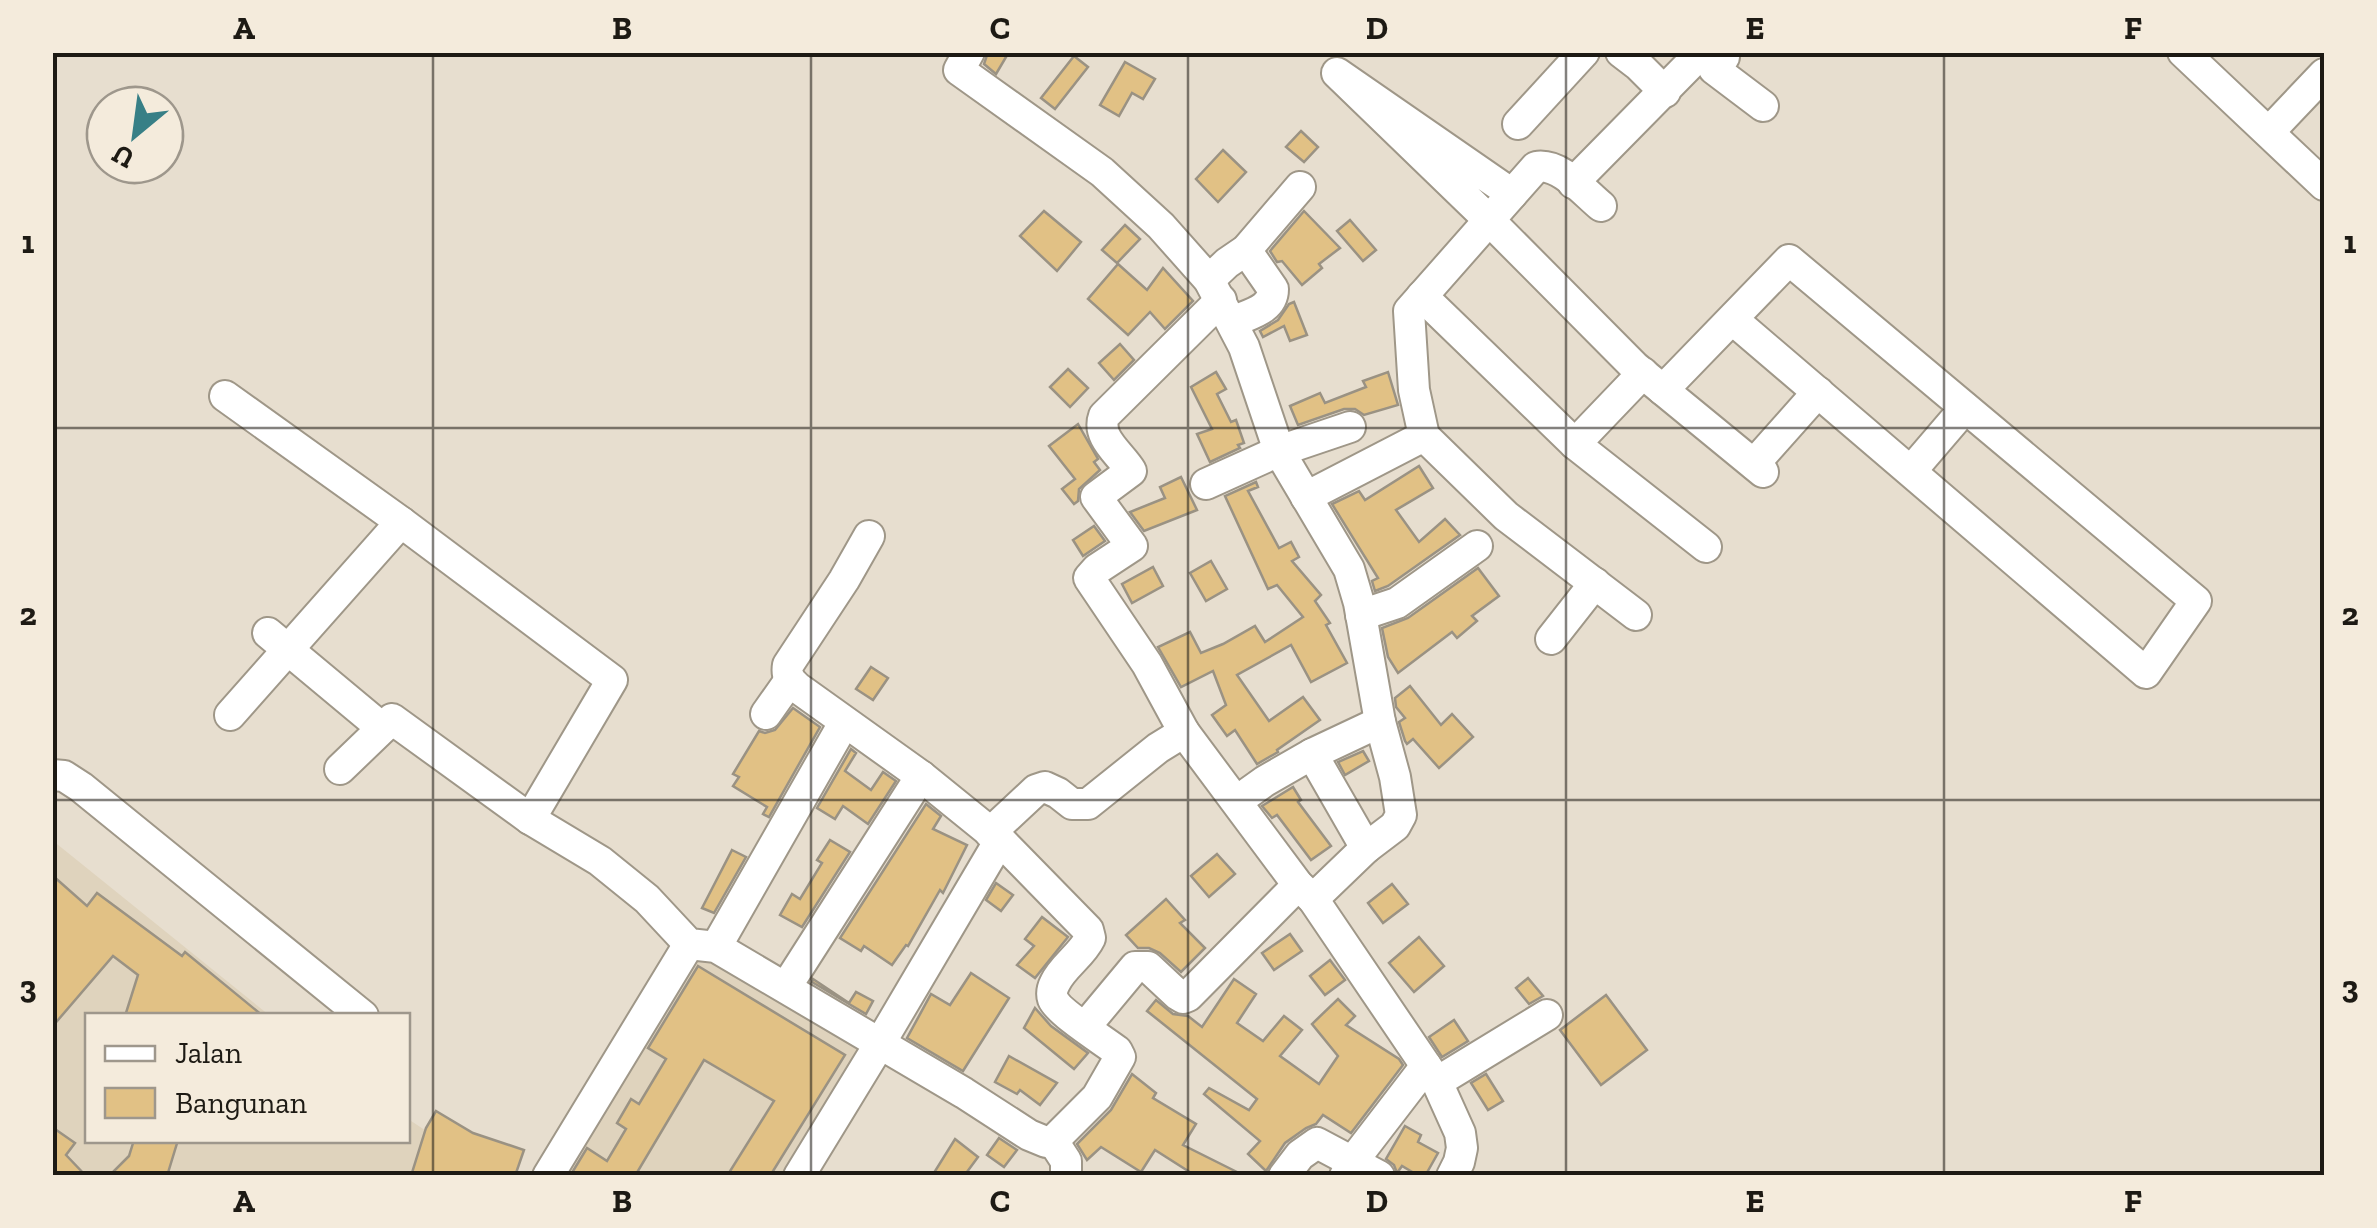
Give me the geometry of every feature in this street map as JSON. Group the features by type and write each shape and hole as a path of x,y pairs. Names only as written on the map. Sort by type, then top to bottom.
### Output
{"street":[{"path":"1518,124 1584,52"},
{"path":"1621,52 1665,92"},
{"path":"2195,56 2324,185"},
{"path":"957,58 1102,172 1161,226 1221,300 1244,347 1279,450 1349,569 1402,808 1395,826 1305,892 1188,996 1178,995 1148,967 1136,967 1085,1027"},
{"path":"1573,183 1665,92 1708,58 1764,106"},
{"path":"1512,194 1337,73 1653,382 1758,468 1818,392"},
{"path":"2268,132 2324,74"},
{"path":"1601,206 1557,170 1536,167 1409,311 1414,390 1424,436 1506,516 1636,615"},
{"path":"1300,186 1246,250 1227,263 1221,300 1104,416 1102,432 1132,471 1096,497 1132,546 1089,578 1147,664 1184,732 1305,892 1431,1074 1460,1134 1462,1148 1452,1176"},
{"path":"1221,300 1267,306 1272,302 1274,289 1246,250"},
{"path":"1575,444 1732,318 1789,260 2196,601 2146,673 1732,318"},
{"path":"1422,296 1575,444 1706,546"},
{"path":"225,396 612,680 530,819"},
{"path":"1910,471 1965,408"},
{"path":"1206,484 1279,450 1350,427"},
{"path":"1306,497 1424,436"},
{"path":"230,715 278,641 401,522"},
{"path":"340,769 392,719 530,819 600,861 702,945 786,986 1029,1135 1054,1141 1097,1097 1120,1056 1054,1002 1052,987 1087,945 1088,930 995,836 921,776 844,723 786,673 870,536"},
{"path":"1361,615 1397,603 1478,546"},
{"path":"1551,639 1595,583"},
{"path":"278,641 382,728"},
{"path":"766,714 790,680"},
{"path":"1237,801 1312,754 1380,722"},
{"path":"548,1176 844,723"},
{"path":"798,1176 880,1045 995,836 1036,790 1044,787 1072,804 1088,804 1184,732"},
{"path":"1312,754 1366,848"},
{"path":"52,775 64,776 81,787 359,1013"},
{"path":"786,986 921,776"},
{"path":"1284,1176 1314,1144 1322,1145 1358,1171 1431,1074 1546,1015"},
{"path":"1054,1141 1066,1161 1066,1176"}],"shaded area":[{"path":"52,840 267,1013 85,1013 85,1143 410,1143 410,1120 463,1155 457,1175 53,1175"},
{"path":"693,951 866,1047 786,1175 560,1176"}],"building":[{"path":"988,52 1009,52 996,74 984,64"},
{"path":"1074,56 1088,67 1055,109 1041,98"},
{"path":"1125,62 1155,79 1143,99 1132,93 1119,116 1100,105"},
{"path":"1301,131 1318,147 1304,162 1286,147"},
{"path":"1223,150 1246,172 1218,202 1196,179"},
{"path":"1044,211 1081,242 1057,271 1020,236"},
{"path":"1304,211 1340,248 1319,264 1322,268 1302,285 1270,251"},
{"path":"1350,220 1376,250 1363,261 1337,231"},
{"path":"1125,225 1140,239 1117,263 1102,250"},
{"path":"1118,264 1147,290 1163,268 1193,301 1165,329 1150,312 1128,335 1088,299"},
{"path":"1294,302 1307,335 1290,341 1284,326 1263,337 1260,331 1278,320"},
{"path":"1120,344 1134,360 1114,380 1099,363"},
{"path":"1068,369 1088,388 1070,407 1050,387"},
{"path":"1216,372 1226,389 1217,394 1231,422 1236,420 1244,443 1210,462 1197,434 1212,429 1191,387"},
{"path":"1388,372 1398,405 1364,415 1355,409 1344,409 1298,425 1290,406 1320,393 1325,403 1366,387 1363,381"},
{"path":"1078,424 1100,470 1079,489 1074,504 1062,489 1075,479 1049,446"},
{"path":"1419,466 1433,488 1396,510 1419,542 1445,519 1460,535 1375,591 1372,581 1378,578 1332,504 1359,491 1365,500"},
{"path":"1181,477 1197,510 1144,531 1130,512 1165,498 1160,487"},
{"path":"1256,482 1258,487 1248,491 1279,548 1291,542 1299,557 1292,561 1321,595 1315,601 1330,623 1326,625 1347,663 1311,682 1291,645 1237,675 1269,721 1303,697 1320,720 1257,764 1235,730 1227,736 1212,715 1226,705 1213,671 1181,687 1158,647 1190,632 1201,653 1255,626 1265,642 1303,617 1277,585 1268,589 1225,496"},
{"path":"1094,526 1105,541 1083,556 1073,540"},
{"path":"1211,561 1227,589 1206,601 1190,573"},
{"path":"1153,567 1163,586 1132,603 1122,584"},
{"path":"1478,568 1499,596 1472,616 1477,621 1457,638 1452,632 1398,673 1388,657 1382,628 1408,618"},
{"path":"871,667 888,678 873,700 856,689"},
{"path":"1410,686 1441,725 1452,714 1473,737 1439,768 1413,739 1407,744 1405,741 1399,722 1405,718 1396,707 1395,698"},
{"path":"793,708 820,727 769,817 763,814 767,807 733,786 739,777 733,774 759,731 775,730"},
{"path":"851,749 856,753 845,771 871,790 883,772 896,781 868,824 843,806 835,819 817,808"},
{"path":"1363,751 1369,761 1345,775 1338,762"},
{"path":"1293,787 1301,800 1298,802 1331,846 1311,860 1277,815 1272,818 1262,806"},
{"path":"926,804 941,816 933,829 967,845 943,893 940,890 908,946 892,965 864,946 861,951 840,938"},
{"path":"830,840 850,852 802,927 780,915 792,894 800,899 822,863 817,860"},
{"path":"732,850 746,857 714,913 702,908"},
{"path":"1217,854 1235,874 1209,897 1191,876"},
{"path":"52,875 87,906 97,893 182,956 185,952 259,1013 126,1013 138,975 113,956 52,1027"},
{"path":"996,883 1013,895 1001,911 986,900"},
{"path":"1392,884 1408,904 1383,923 1368,903"},
{"path":"1166,899 1185,920 1180,923 1205,948 1181,972 1160,953 1138,948 1126,935"},
{"path":"1042,917 1068,937 1035,978 1017,965 1034,946 1025,939"},
{"path":"1290,934 1302,951 1274,970 1262,953"},
{"path":"1419,937 1444,966 1414,992 1389,963"},
{"path":"1330,960 1345,980 1325,995 1310,976"},
{"path":"698,966 845,1055 770,1176 727,1176 774,1101 704,1060 635,1176 570,1176 587,1148 607,1161 626,1129 617,1123 631,1099 639,1104 666,1059 648,1048"},
{"path":"971,973 1009,998 963,1071 907,1038 931,994 950,1005"},
{"path":"1528,978 1543,996 1529,1004 1516,988"},
{"path":"813,979 849,1003 856,992 873,1001 866,1014 812,982"},
{"path":"1234,979 1256,994 1237,1023 1263,1041 1284,1016 1302,1030 1280,1056 1319,1084 1338,1056 1312,1024 1338,999 1355,1016 1346,1025 1403,1065 1351,1133 1323,1115 1316,1124 1285,1143 1266,1171 1248,1154 1260,1141 1204,1094 1209,1088 1249,1110 1257,1099 1147,1011 1156,1000 1173,1014 1188,1016 1202,1027"},
{"path":"1606,995 1647,1050 1601,1085 1560,1030"},
{"path":"1035,1008 1051,1026 1088,1053 1074,1069 1024,1028"},
{"path":"1454,1020 1468,1041 1442,1057 1429,1037"},
{"path":"1009,1056 1057,1083 1040,1105 1020,1090 1017,1094 995,1082"},
{"path":"1132,1074 1156,1093 1153,1098 1196,1124 1183,1145 1245,1176 1196,1176 1155,1150 1141,1172 1101,1147 1087,1160 1077,1144 1111,1110"},
{"path":"1486,1074 1503,1101 1488,1110 1471,1083"},
{"path":"436,1111 473,1133 524,1150 515,1176 411,1176 426,1128"},
{"path":"1405,1126 1421,1135 1418,1142 1438,1153 1425,1176 1402,1166 1397,1173 1386,1159"},
{"path":"52,1127 75,1143 66,1155 86,1176 52,1176"},
{"path":"999,1138 1017,1150 1004,1167 987,1155"},
{"path":"955,1139 978,1157 964,1176 932,1176"},
{"path":"133,1143 177,1143 167,1176 109,1176 129,1156"}]}
